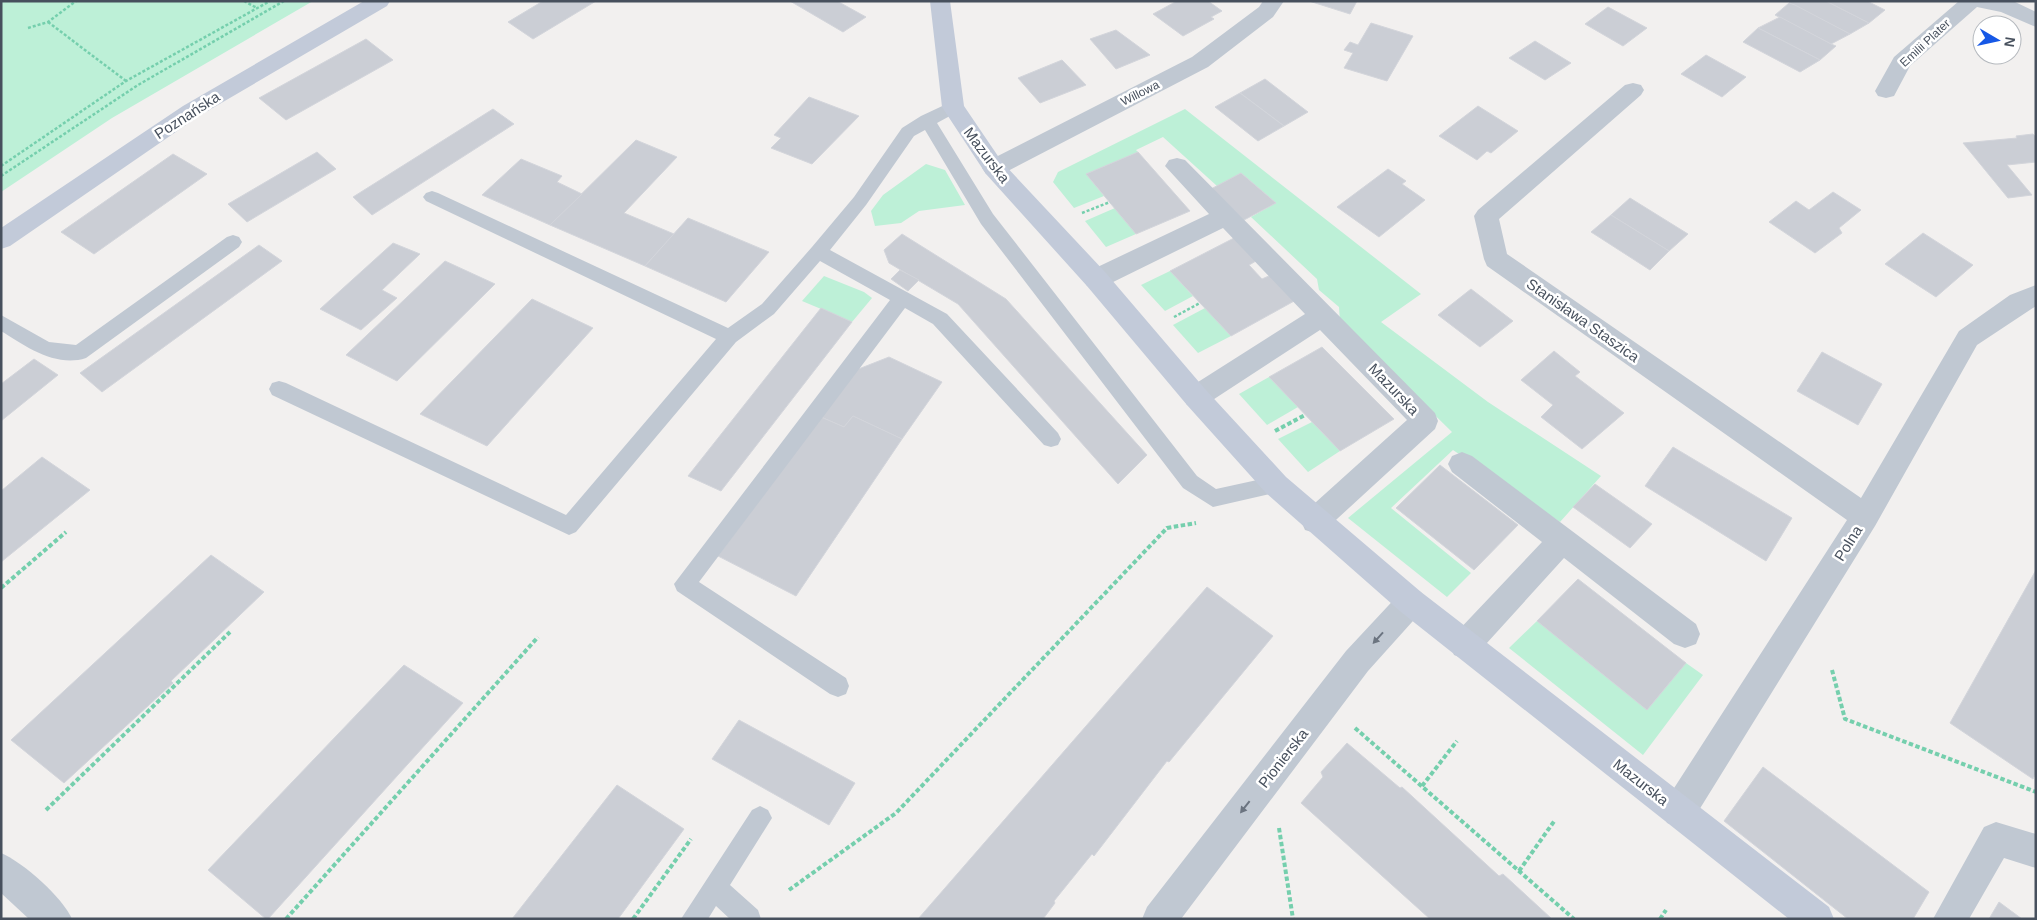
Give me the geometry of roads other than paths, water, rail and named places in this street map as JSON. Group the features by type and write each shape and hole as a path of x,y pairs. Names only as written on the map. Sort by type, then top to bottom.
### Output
{"street":[{"name":"Poznańska","path":"1,240 191,111 380,1"},
{"name":"Mazurska","path":"940,1 953,107 994,168 1096,279 1196,397 1276,485 1315,521 1411,602 1818,919"},
{"name":"Willowa","path":"994,168 1200,62 1266,12 1274,1"},
{"name":"Emilii Plater","path":"1886,91 1902,62 1972,1"},
{"path":"1978,1 2006,6 2036,20"},
{"name":"Stanisława Staszica","path":"1633,90 1486,216 1496,259 1865,517"},
{"name":"Mazurska","path":"1177,166 1425,421 1315,521"},
{"path":"1096,279 1227,216"},
{"name":"Polna","path":"1679,811 1865,517 1968,338 2019,302 2036,295"},
{"path":"1196,397 1323,315"},
{"path":"1462,464 1563,539 1685,634"},
{"path":"1466,645 1563,539"},
{"name":"Pionierska","path":"1159,919 1357,661 1411,602"},
{"path":"1950,919 1996,839 2036,852"},
{"path":"1,870 55,919"}],"lane":[{"path":"278,389 569,526 729,337 768,309 818,252 860,201 908,132 953,107"},
{"path":"927,120 987,219 1190,482 1213,498 1276,485"},
{"path":"432,197 729,337"},
{"path":"1,322 45,349 79,353 233,242"},
{"path":"818,252 940,319 1051,439"},
{"path":"838,686 685,584 902,298"},
{"path":"693,919 760,818"},
{"path":"715,888 749,919"}]}
